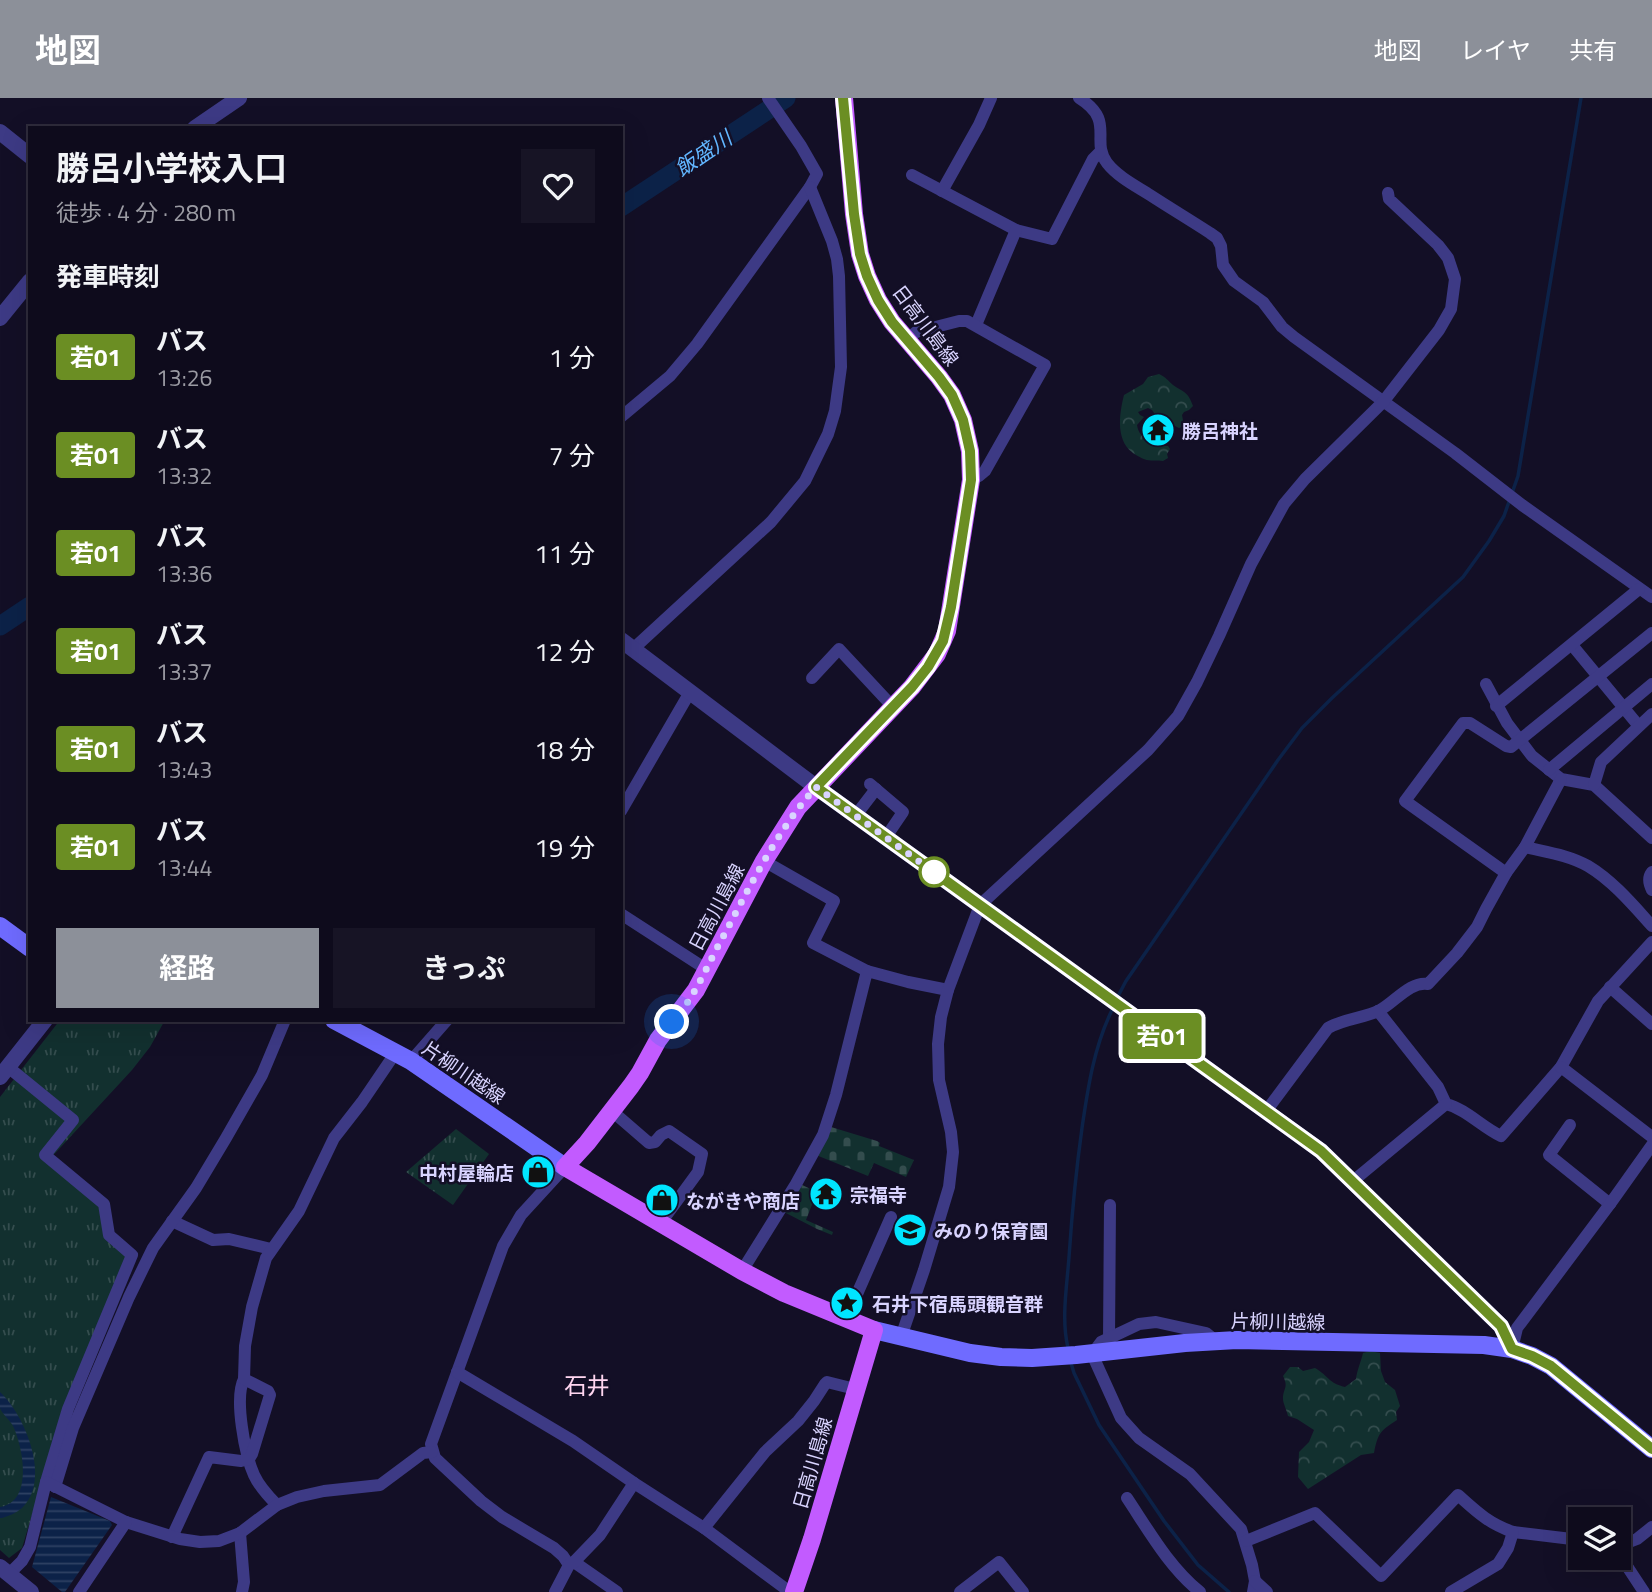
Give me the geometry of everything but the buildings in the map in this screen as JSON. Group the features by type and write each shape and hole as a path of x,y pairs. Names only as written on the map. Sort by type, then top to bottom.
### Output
{"main road":[{"name":"日高川島線","path":"565,1167 612,1111 640,1073 658,1040 696,990 764,861 792,816 816,787 894,707 928,667 943,641 971,480 970,451 963,420 952,395 892,322 867,276 860,254 854,214 844,98"},
{"path":"0,926 28,947"},
{"name":"片柳川越線","path":"338,1022 404,1057 565,1167"},
{"path":"565,1167 742,1271 785,1293 874,1330"},
{"name":"日高川島線","path":"792,1592 812,1539 874,1330"},
{"name":"片柳川越線","path":"874,1330 970,1353 1032,1358 1216,1341 1267,1340 1484,1345 1512,1349 1551,1366 1652,1449"}],"street":[{"path":"198,126 239,98"},
{"path":"623,415 670,376 697,344 817,174 817,170 768,98"},
{"path":"942,191 991,98"},
{"path":"1079,98 1096,113 1102,134 1101,151 1108,164 1125,179 1217,238 1221,246 1223,265 1234,281 1263,302 1282,327 1522,505 1652,597"},
{"path":"0,132 28,154"},
{"path":"912,175 1016,230 1052,239 1093,159 1101,151"},
{"path":"810,187 832,241 839,276 841,367 835,411 828,434 805,481 771,522 627,645 816,787 1321,1151 1501,1326 1512,1349"},
{"path":"901,1337 952,1171 951,1132 939,1080 938,1044 948,990 980,905 1148,750 1178,716 1214,648 1251,564 1284,504 1305,478 1383,402 1439,330 1451,309 1455,279 1448,258 1438,245 1396,206 1388,193"},
{"path":"976,326 1016,230"},
{"path":"0,318 28,283"},
{"path":"907,340 916,332 967,321 1045,365 985,471 971,480"},
{"path":"1496,706 1639,589"},
{"path":"1506,873 1405,801 1463,723 1470,723 1510,747 1652,633"},
{"path":"1572,645 1638,725"},
{"path":"812,678 839,649 894,707"},
{"path":"1486,684 1496,706 1519,741 1532,755 1561,779 1594,785 1652,838"},
{"path":"1549,770 1652,684"},
{"path":"623,808 690,692"},
{"path":"1594,785 1601,762 1652,713"},
{"path":"1267,1110 1328,1028 1339,1021 1378,1011 1412,987 1428,984 1437,975 1477,927 1506,873 1525,848 1561,779"},
{"path":"856,815 873,787 903,812 886,837"},
{"path":"1525,848 1563,856 1588,866 1613,884 1652,926"},
{"path":"764,861 834,901 813,943 867,971 948,990"},
{"path":"1652,872 1649,886 1652,890"},
{"path":"623,915 706,969"},
{"path":"1446,1104 1455,1106 1501,1136 1561,1067 1598,1001 1652,942"},
{"path":"742,1271 823,1135 830,1118 867,971"},
{"path":"1610,987 1652,1024"},
{"path":"1378,1011 1438,1087 1446,1104"},
{"path":"43,1022 4,1072 73,1120 45,1154 104,1204 109,1235 132,1255 68,1409 50,1485"},
{"path":"32,1592 5,1570 22,1561 30,1547 50,1485 73,1428 123,1309 153,1248 197,1188 262,1075 284,1022"},
{"path":"276,1505 253,1474 242,1433 241,1383 244,1378 245,1346 252,1307 266,1258 299,1210 334,1138 362,1102 404,1057 445,1022"},
{"path":"1561,1067 1652,1137"},
{"path":"1353,1181 1446,1104"},
{"path":"612,1111 649,1143 655,1142 669,1131 702,1154 698,1172 660,1224"},
{"path":"1570,1125 1549,1155 1610,1205"},
{"path":"1512,1349 1517,1328 1652,1145"},
{"path":"565,1167 521,1215 509,1235 432,1440 432,1452 442,1465 502,1517 554,1548 571,1563 617,1592"},
{"path":"1109,1339 1110,1205"},
{"path":"845,1319 891,1217"},
{"path":"173,1221 213,1240 229,1239 271,1249"},
{"path":"1216,1341 1206,1333 1156,1322 1139,1324 1076,1355 1127,1427 1190,1474 1241,1530 1252,1565 1254,1586 1267,1592"},
{"path":"457,1372 573,1441 704,1528 792,1592"},
{"path":"244,1378 268,1391 270,1395 249,1460"},
{"path":"704,1528 765,1452 799,1420 827,1382 855,1389"},
{"path":"50,1485 126,1522 172,1537 219,1542 240,1534 276,1505 324,1491 380,1485 423,1453 432,1452"},
{"path":"172,1537 209,1457 249,1460"},
{"path":"555,1592 571,1563 600,1535 634,1483"},
{"path":"1245,1541 1315,1513 1381,1576 1458,1495 1497,1526 1513,1532 1568,1539"},
{"path":"1127,1499 1192,1590"},
{"path":"79,1592 126,1522"},
{"path":"1631,1541 1652,1527"},
{"path":"1451,1592 1498,1564 1508,1548 1513,1532"},
{"path":"240,1534 244,1582 242,1592"},
{"path":"960,1592 999,1562 1023,1592"},
{"path":"1630,1570 1644,1592"}],"green space":[{"path":"1159,374 1186,393 1193,406 1182,415 1184,426 1179,428 1157,417 1148,408 1138,412 1144,417 1137,425 1141,434 1148,441 1168,446 1170,449 1168,458 1163,461 1146,460 1129,450 1120,428 1124,395 1143,384 1148,377"},
{"path":"58,1022 164,1022 150,1047 132,1070 48,1161 101,1205 106,1236 129,1256 63,1413 22,1548 9,1558 0,1550 0,1097"},
{"path":"831,1127 877,1141 879,1146 914,1160 906,1177 874,1163 868,1176 816,1155"},
{"path":"456,1129 489,1154 453,1205 406,1172"},
{"path":"800,1184 817,1192 806,1220 833,1232 832,1235 784,1212"},
{"path":"1363,1353 1380,1353 1385,1382 1395,1390 1400,1406 1396,1412 1397,1420 1381,1433 1374,1453 1361,1455 1308,1489 1298,1477 1299,1452 1309,1442 1314,1430 1288,1416 1283,1401 1286,1386 1283,1376 1290,1367 1298,1367 1303,1371 1315,1368 1345,1387 1356,1379"}],"water":[{"path":"0,1392 26,1431 35,1465 31,1496 20,1510 2,1518 0,1507 11,1503 18,1495 23,1472 17,1435 0,1408"},
{"path":"51,1497 110,1521 112,1525 65,1592 32,1567"}],"waterway":[{"name":"飯盛川","path":"623,206 786,98"},
{"path":"1117,998 1126,981 1302,728 1463,577 1504,516 1518,476 1581,98"},
{"name":"飯盛川","path":"0,626 28,607"},
{"path":"1068,1348 1065,1302 1080,1144 1093,1067 1106,1022 1113,1008"},
{"path":"1071,1363 1099,1425 1164,1521 1198,1565 1229,1592"}],"bus line":[{"name":"若01","path":"843,98 854,214 860,254 867,276 892,322 952,395 963,420 970,451 971,480 947,631 937,654 912,687 816,787 1321,1151 1501,1326 1512,1349 1551,1366 1652,1449"}],"place":[{"name":"勝呂神社","path":"1158,430"},
{"name":"中村屋輪店","path":"538,1172"},
{"name":"宗福寺","path":"826,1194"},
{"name":"ながきや商店","path":"662,1200"},
{"name":"みのり保育園","path":"910,1230"},
{"name":"石井下宿馬頭観音群","path":"847,1303"}],"district":[{"name":"石井","path":"587,1385"}],"route":[{"path":"672,1022 696,990 752,882 785,826 816,787 942,878 934,872"}]}
